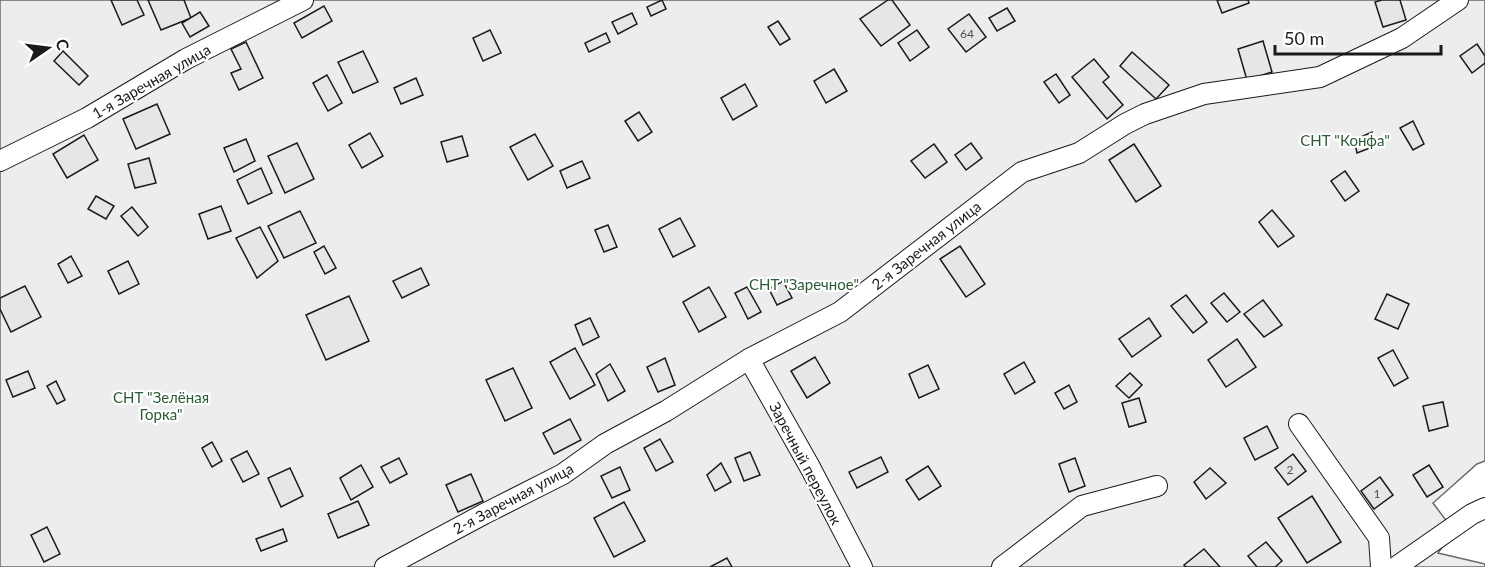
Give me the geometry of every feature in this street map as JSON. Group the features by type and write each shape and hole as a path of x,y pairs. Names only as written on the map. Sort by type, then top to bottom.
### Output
{"street":[{"name":"1-я Заречная улица","path":"0,161 87,118 186,59 303,0"},
{"name":"2-я Заречная улица","path":"385,567 563,474 605,444 666,411 749,359 840,312 1022,172 1079,153 1145,114 1204,94 1320,77 1402,38 1458,0"},
{"name":"Заречный переулок","path":"749,359 862,567"},
{"path":"1299,424 1379,538 1381,567"},
{"path":"1002,567 1082,506 1157,486"},
{"path":"1396,567 1472,514 1485,508"}],"shaded area":[{"name":"СНТ \"Заречное\"","path":"0,0 1485,0 1485,461 1477,464 1433,503 1454,531 1438,553 1485,564 1485,567 0,567"}],"building":[{"path":"111,0 137,0 144,15 122,25"},
{"path":"148,0 184,0 191,18 161,30"},
{"path":"662,0 666,9 651,16 647,7"},
{"path":"888,0 892,0 910,25 881,46 860,19"},
{"path":"1217,0 1248,0 1249,3 1222,13"},
{"path":"1400,0 1406,20 1383,27 1375,2"},
{"path":"324,6 332,21 302,38 294,23"},
{"path":"1007,8 1015,21 997,31 989,18"},
{"path":"200,12 209,26 190,37 182,23"},
{"path":"632,13 637,24 618,34 612,22"},
{"path":"969,14 986,37 966,52 948,29"},
{"path":"778,21 790,39 780,45 768,27"},
{"path":"490,30 501,53 483,61 473,38"},
{"path":"917,30 929,47 910,61 898,43"},
{"path":"606,33 610,42 589,52 585,43"},
{"path":"1263,41 1272,72 1247,80 1238,49"},
{"path":"246,42 263,78 239,90 231,73 241,69 231,49"},
{"path":"1477,44 1485,56 1485,63 1472,73 1460,56"},
{"path":"63,51 88,76 79,85 54,61"},
{"path":"363,51 378,82 353,93 338,62"},
{"path":"1132,52 1169,85 1156,99 1120,66"},
{"path":"1094,59 1109,77 1103,82 1123,105 1107,119 1072,77"},
{"path":"834,69 847,91 826,103 814,81"},
{"path":"1056,74 1070,95 1059,103 1044,82"},
{"path":"327,75 342,103 328,111 313,83"},
{"path":"416,78 423,95 401,104 394,88"},
{"path":"745,84 757,106 733,120 721,98"},
{"path":"157,104 170,134 136,149 123,119"},
{"path":"639,112 652,132 638,141 625,121"},
{"path":"1413,121 1424,144 1413,150 1400,128"},
{"path":"1372,132 1375,146 1357,153 1354,140"},
{"path":"370,133 383,156 362,168 349,145"},
{"path":"535,134 553,166 528,180 510,147"},
{"path":"84,135 98,160 67,178 53,154"},
{"path":"462,136 468,156 447,162 441,142"},
{"path":"246,139 255,161 234,172 224,148"},
{"path":"297,143 314,179 285,193 268,156"},
{"path":"971,143 982,158 966,170 955,155"},
{"path":"934,144 947,162 925,178 911,161"},
{"path":"1134,144 1161,186 1136,202 1109,160"},
{"path":"149,158 156,183 135,188 128,164"},
{"path":"582,161 590,178 567,188 560,171"},
{"path":"261,168 272,193 248,204 237,180"},
{"path":"1345,171 1359,191 1345,201 1331,181"},
{"path":"96,196 114,206 106,219 88,209"},
{"path":"221,206 231,231 208,239 199,214"},
{"path":"132,207 148,227 138,236 121,216"},
{"path":"1272,210 1294,236 1278,247 1259,222"},
{"path":"300,211 316,243 284,258 268,226"},
{"path":"680,218 695,246 673,257 659,229"},
{"path":"608,225 617,247 604,252 595,230"},
{"path":"260,227 278,261 257,278 236,238"},
{"path":"324,246 336,268 325,274 314,252"},
{"path":"960,246 985,284 966,297 940,259"},
{"path":"71,256 82,276 68,283 58,264"},
{"path":"128,261 139,284 119,294 108,271"},
{"path":"421,268 429,285 402,298 393,281"},
{"path":"783,281 792,298 777,305 769,289"},
{"path":"25,286 41,317 11,332 0,309 0,298"},
{"path":"709,287 726,317 699,332 683,302"},
{"path":"747,287 761,312 748,319 735,293"},
{"path":"1224,293 1240,312 1227,322 1211,303"},
{"path":"1387,294 1409,304 1398,329 1375,319"},
{"path":"1186,295 1207,322 1193,333 1171,306"},
{"path":"349,296 369,341 326,360 306,315"},
{"path":"1263,300 1282,325 1264,337 1244,314"},
{"path":"590,318 599,337 583,345 575,325"},
{"path":"1149,318 1161,336 1132,357 1119,339"},
{"path":"1237,339 1256,367 1226,387 1208,360"},
{"path":"575,348 595,385 570,399 550,362"},
{"path":"1393,350 1408,378 1394,386 1378,358"},
{"path":"815,357 830,383 807,398 791,371"},
{"path":"665,358 675,385 658,392 647,367"},
{"path":"1024,362 1035,382 1015,394 1004,374"},
{"path":"610,364 625,391 608,401 596,374"},
{"path":"928,365 939,389 919,398 909,374"},
{"path":"513,368 532,408 505,421 486,380"},
{"path":"28,371 35,388 13,397 6,380"},
{"path":"1130,373 1142,385 1129,398 1116,386"},
{"path":"56,381 65,400 57,404 47,386"},
{"path":"1069,385 1077,402 1064,409 1055,393"},
{"path":"1139,398 1146,422 1129,427 1122,403"},
{"path":"1443,402 1448,426 1429,431 1423,406"},
{"path":"570,419 581,440 554,454 543,433"},
{"path":"1267,426 1278,448 1255,460 1244,438"},
{"path":"660,439 673,462 656,471 644,448"},
{"path":"212,442 222,461 212,467 202,448"},
{"path":"247,451 259,474 243,482 231,459"},
{"path":"750,452 760,475 744,481 735,458"},
{"path":"1293,454 1306,471 1288,485 1275,468"},
{"path":"881,457 888,472 857,488 849,472"},
{"path":"399,458 407,474 390,483 381,467"},
{"path":"1075,458 1085,486 1069,492 1059,464"},
{"path":"721,463 731,482 715,491 707,475"},
{"path":"361,465 373,487 351,500 340,478"},
{"path":"1429,465 1443,487 1427,497 1413,475"},
{"path":"928,466 941,486 919,500 906,480"},
{"path":"620,467 630,490 612,498 601,476"},
{"path":"290,468 303,496 281,507 268,478"},
{"path":"1210,468 1226,483 1206,499 1194,482"},
{"path":"471,474 483,501 458,512 446,485"},
{"path":"1380,477 1393,495 1374,509 1361,491"},
{"path":"1312,496 1341,542 1307,563 1278,518"},
{"path":"358,501 369,525 338,538 328,514"},
{"path":"624,502 645,541 614,557 594,518"},
{"path":"47,527 60,554 44,562 31,535"},
{"path":"283,529 287,541 261,551 256,539"},
{"path":"1266,542 1282,561 1275,567 1257,567 1248,556"},
{"path":"1204,549 1220,567 1186,567 1184,565"},
{"path":"727,558 732,567 710,567"}],"park label":[{"name":"СНТ \"Конфа\"","path":"1345,140"},
{"name":"СНТ \"Зелёная Горка\"","path":"161,406"}]}
